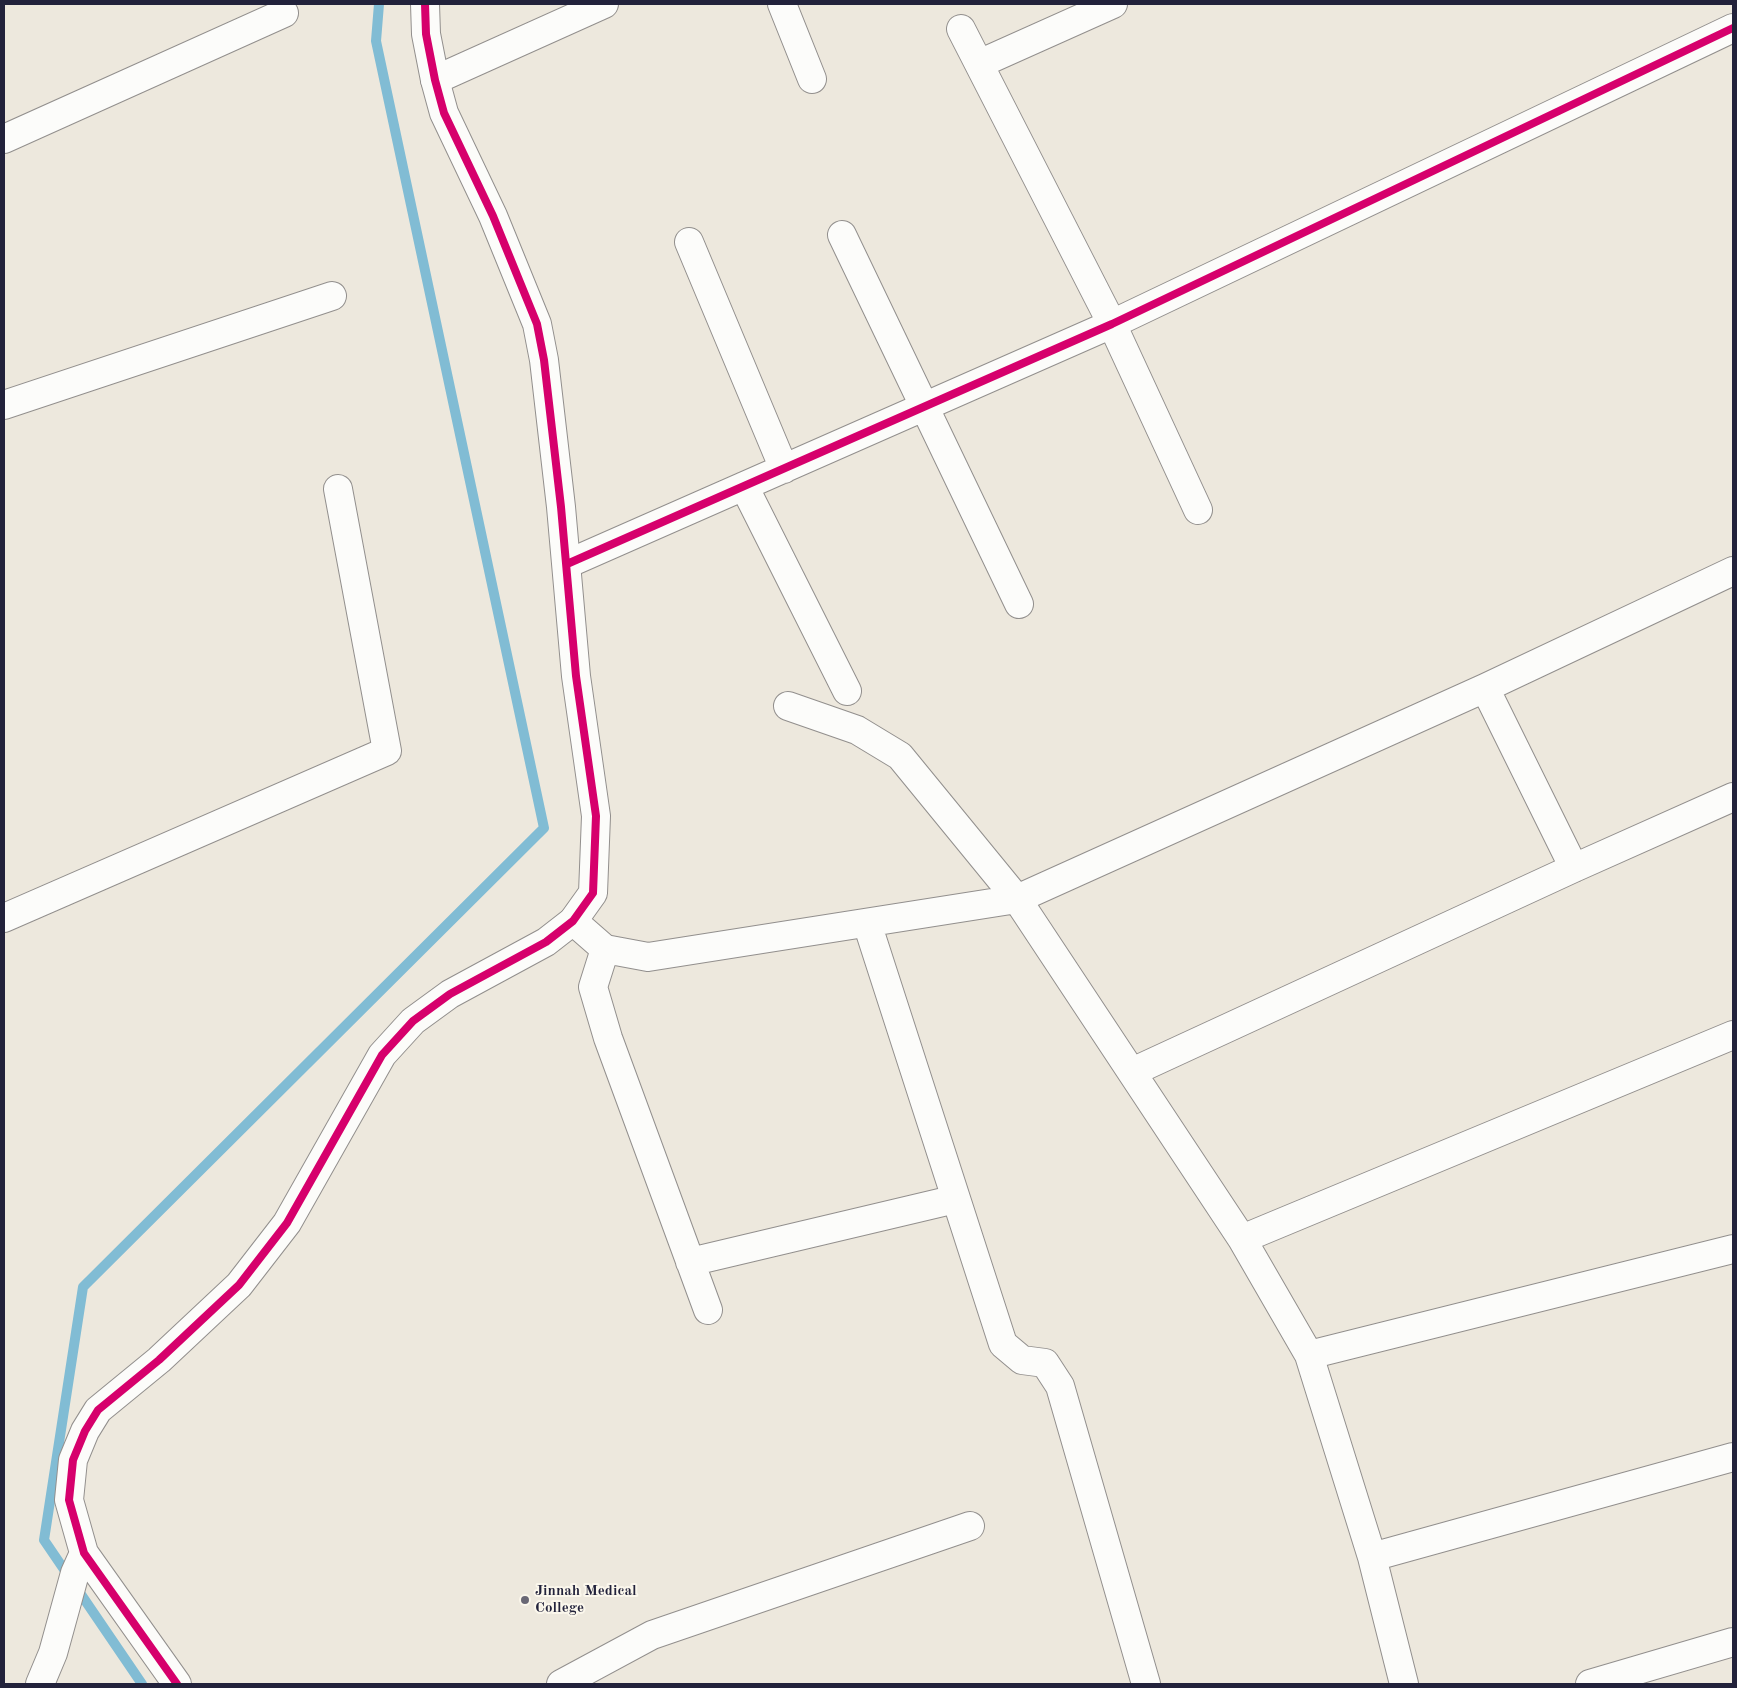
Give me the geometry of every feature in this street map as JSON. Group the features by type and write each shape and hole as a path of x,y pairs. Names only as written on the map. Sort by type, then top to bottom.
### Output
{"street":[{"path":"40,1684 53,1653 80,1563 69,1500 73,1460 85,1431 98,1410 158,1360 239,1286 287,1223 382,1055 413,1021 450,994 546,942 574,921 593,893 596,816 576,676 567,564 544,360 536,324 493,216 444,113 426,34 425,4"},
{"path":"435,80 604,4"},
{"path":"782,4 812,79"},
{"path":"979,64 1113,4"},
{"path":"4,139 284,14"},
{"path":"567,564 1112,324 1733,28"},
{"path":"961,29 1112,324 1198,510"},
{"path":"842,236 1019,604"},
{"path":"689,242 784,468"},
{"path":"4,405 332,296"},
{"path":"744,486 847,691"},
{"path":"4,918 387,752 338,489"},
{"path":"574,921 605,949 648,956 1017,899 1485,688 1733,571"},
{"path":"1485,688 1574,868"},
{"path":"788,706 857,730 900,756 1017,899 1242,1239 1309,1355 1372,1558 1404,1684"},
{"path":"1132,1072 1574,868 1733,798"},
{"path":"866,922 1003,1344 1022,1360 1044,1363 1060,1386 1146,1684"},
{"path":"605,949 593,987 608,1038 708,1310"},
{"path":"1242,1239 1733,1035"},
{"path":"690,1262 956,1199"},
{"path":"1309,1355 1733,1249"},
{"path":"1372,1558 1733,1457"},
{"path":"561,1684 652,1635 970,1526"},
{"path":"80,1563 177,1684"},
{"path":"1590,1684 1733,1642"}],"waterway":[{"path":"142,1684 44,1540 83,1287 544,828 376,41 379,4"}],"cycle path":[{"path":"177,1684 84,1553 69,1500 73,1460 85,1431 98,1410 159,1360 239,1285 287,1223 382,1055 413,1021 450,994 546,942 573,921 593,893 596,816 576,676 561,507 544,360 537,324 493,216 444,113 426,34 425,4"},
{"path":"567,564 1112,324 1733,28"}],"place":[{"name":"Jinnah Medical College","path":"525,1600"}]}
